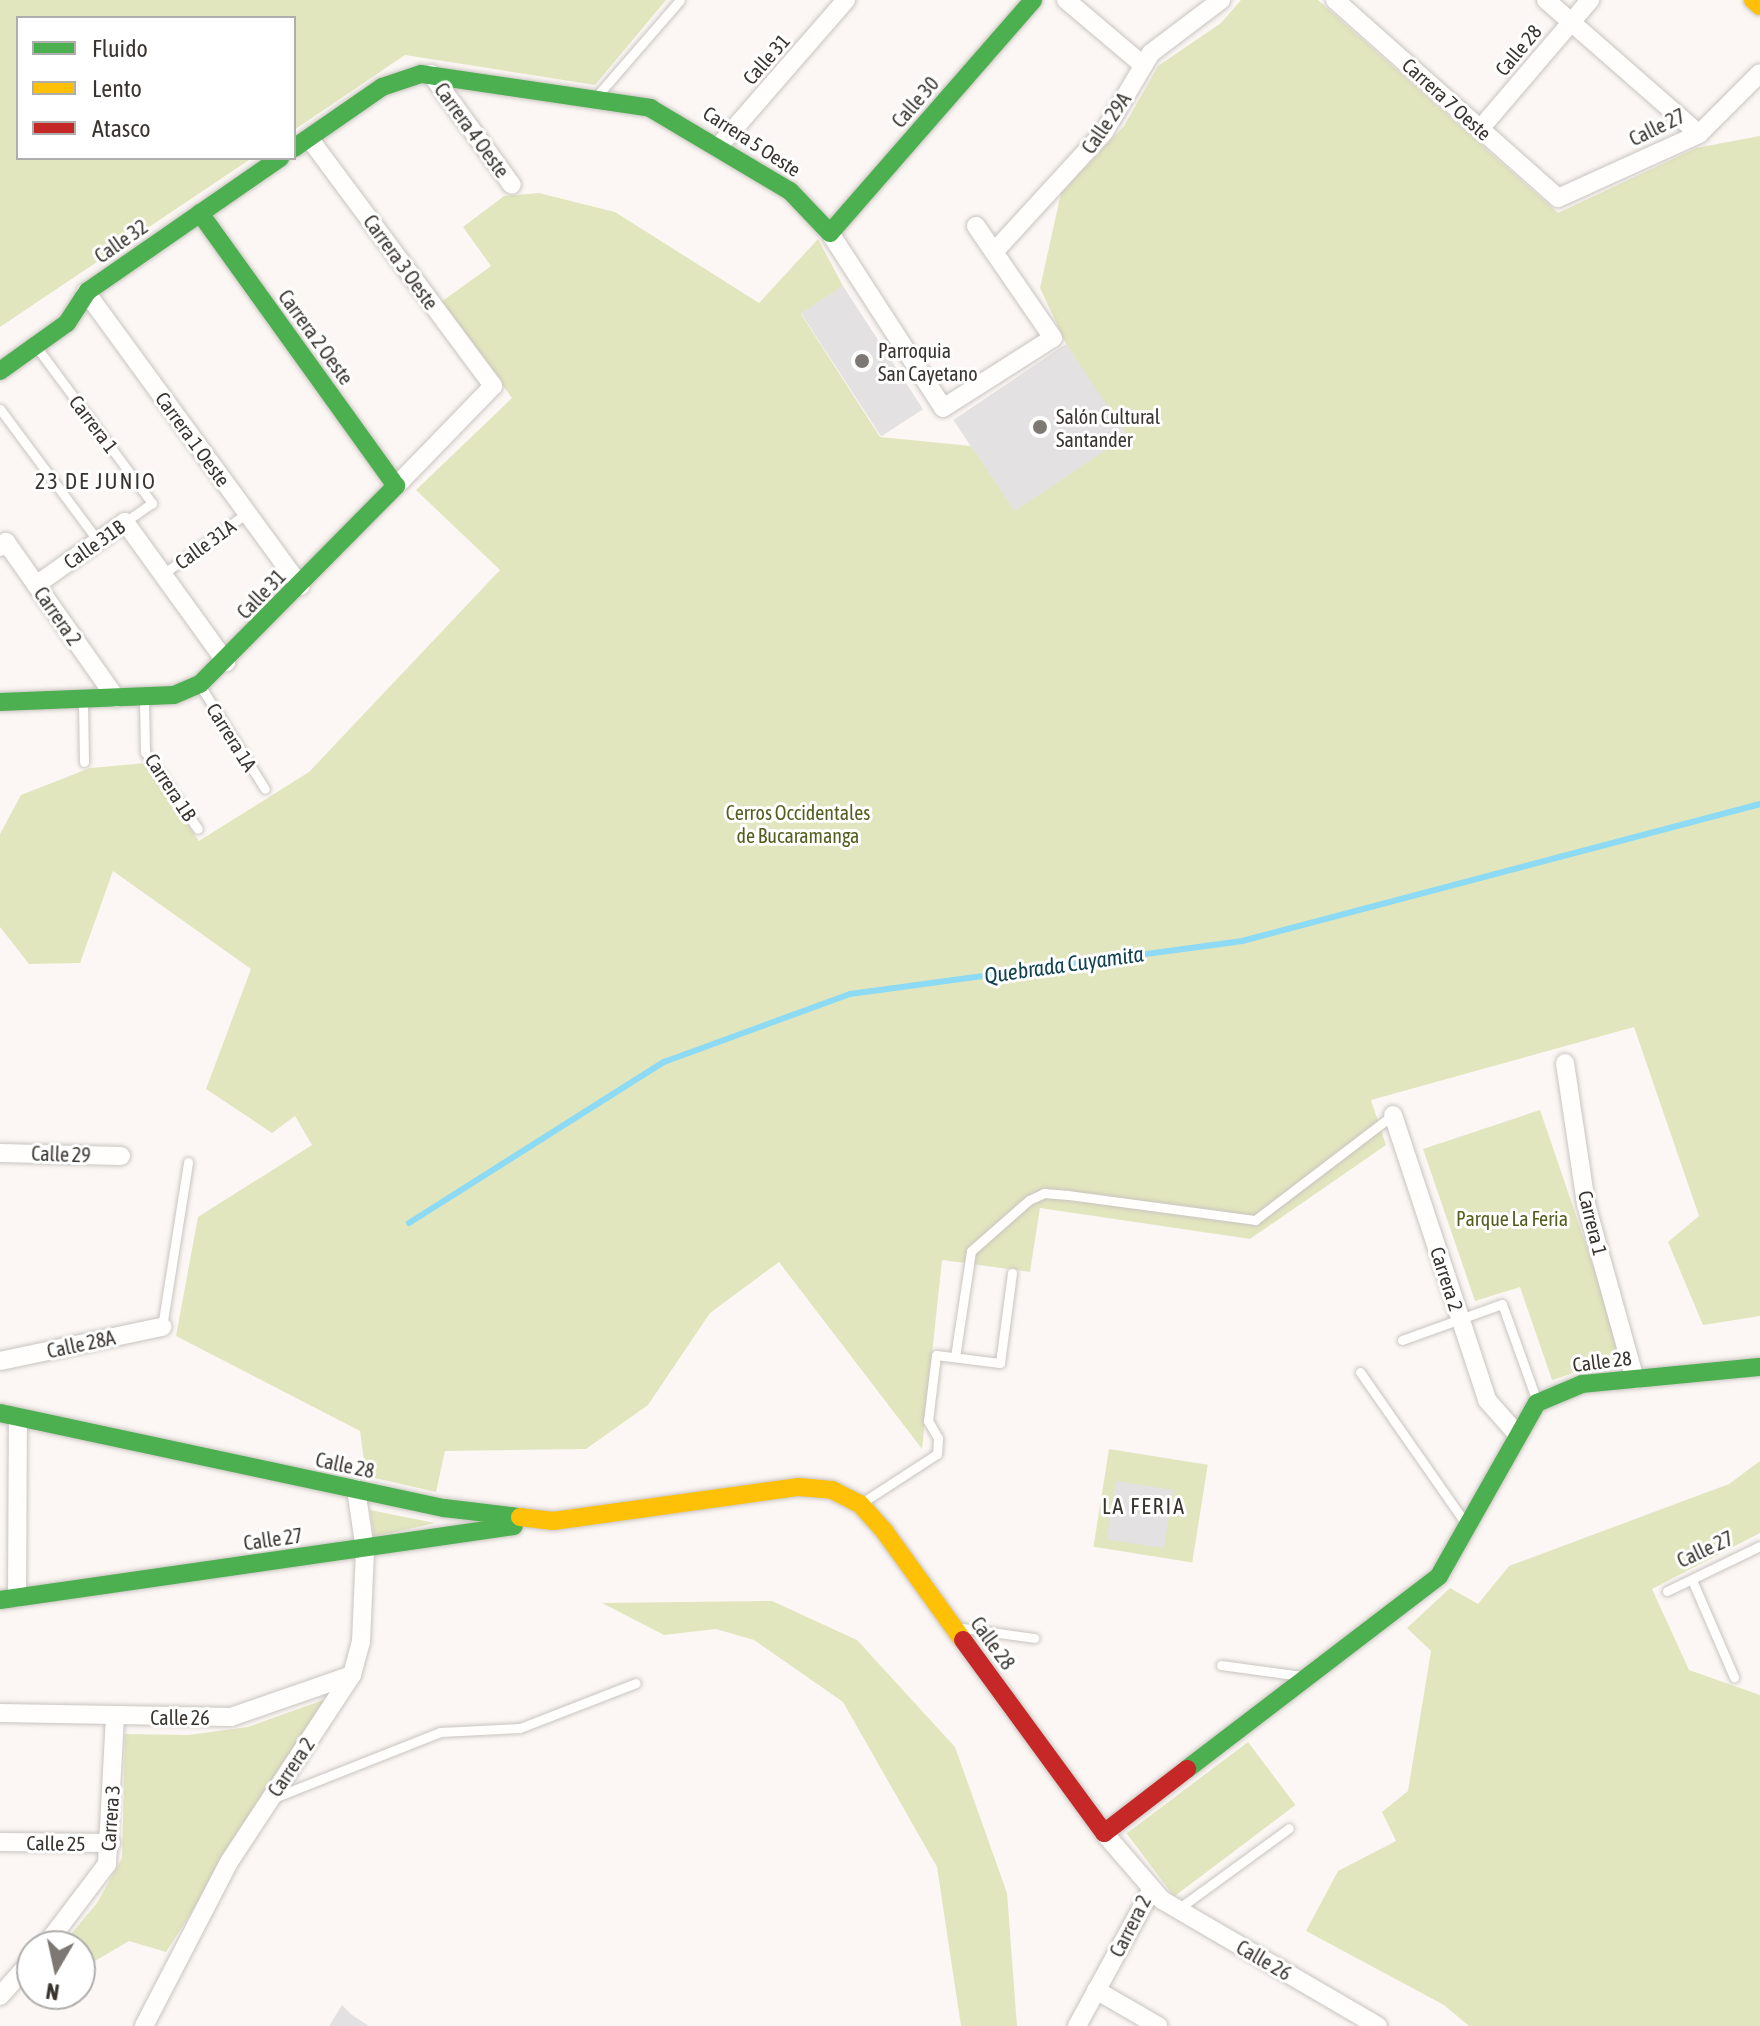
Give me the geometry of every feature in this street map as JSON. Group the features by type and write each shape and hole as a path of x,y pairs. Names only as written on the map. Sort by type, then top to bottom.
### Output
{"street":[{"name":"Calle 31","path":"719,146 846,0"},
{"name":"Calle 30","path":"830,233 1033,0"},
{"path":"1066,0 1143,65"},
{"name":"Calle 29A","path":"994,252 1104,132 1143,65 1159,45 1221,0"},
{"name":"Carrera 7 Oeste","path":"1335,0 1558,198"},
{"path":"1546,0 1699,134"},
{"name":"Calle 28","path":"1480,129 1590,0"},
{"path":"1753,0 1760,6"},
{"name":"Calle 27","path":"1558,198 1699,134 1760,73"},
{"name":"Carrera 5 Oeste","path":"431,74 662,111 790,191 830,233 943,408 1053,338 994,252"},
{"path":"302,143 382,87 431,74"},
{"name":"Carrera 4 Oeste","path":"431,74 512,185"},
{"name":"Carrera 3 Oeste","path":"302,143 493,386"},
{"name":"Calle 32","path":"0,371 67,323 86,292 277,160"},
{"name":"Carrera 2 Oeste","path":"200,213 396,486"},
{"path":"976,226 994,252"},
{"name":"Carrera 1 Oeste","path":"86,292 300,586"},
{"name":"Calle 31","path":"0,702 144,697 200,684 226,662 493,386"},
{"path":"125,522 226,662"},
{"name":"Calle 31B","path":"36,585 125,522"},
{"name":"Carrera 2","path":"2,541 116,698"},
{"name":"Carrera 1","path":"1565,1063 1586,1204 1635,1379"},
{"name":"Carrera 2","path":"1393,1115 1487,1400 1517,1434"},
{"name":"Calle 29","path":"0,1153 121,1156"},
{"name":"Calle 28A","path":"0,1361 162,1327"},
{"name":"Calle 28","path":"1537,1403 1567,1387 1760,1367"},
{"path":"1104,1833 1428,1586 1468,1528 1517,1434 1537,1403"},
{"path":"8,1599 9,1415"},
{"name":"Calle 28","path":"9,1415 454,1510 553,1521 799,1487 832,1490 860,1504 1104,1833"},
{"name":"Carrera 2","path":"144,2026 214,1887 352,1675 361,1642 364,1548 356,1489"},
{"name":"Calle 27","path":"8,1599 553,1521"},
{"name":"Calle 26","path":"0,1713 231,1717 352,1675"},
{"name":"Carrera 3","path":"58,1930 97,1884 111,1843 115,1716"},
{"name":"Carrera 2","path":"1077,2026 1151,1891 1104,1833"},
{"name":"Calle 25","path":"0,1842 111,1843"},
{"name":"Calle 26","path":"1151,1891 1378,2026"},
{"path":"0,1996 16,1978"},
{"path":"1096,1990 1158,2026"}],"lane":[{"path":"594,100 680,0"},
{"name":"Carrera 1","path":"36,346 152,503"},
{"path":"0,409 98,541"},
{"name":"Calle 31B","path":"125,522 152,503"},
{"name":"Calle 31A","path":"163,574 247,513"},
{"name":"Carrera 1A","path":"200,684 265,789"},
{"name":"Carrera 1B","path":"144,697 145,752 198,829"},
{"path":"83,699 84,762"},
{"path":"955,1357 971,1251 1029,1200 1044,1193 1068,1195 1255,1220 1393,1115"},
{"path":"162,1327 188,1162"},
{"path":"860,1504 937,1454 938,1438 928,1421 936,1355 1000,1363 1012,1273"},
{"path":"1402,1340 1502,1304 1537,1403"},
{"path":"1360,1372 1468,1528"},
{"name":"Calle 27","path":"1667,1591 1760,1546"},
{"path":"1692,1580 1734,1677"},
{"path":"954,1627 1034,1638"},
{"path":"1221,1665 1310,1677"},
{"path":"268,1800 427,1736 520,1728 636,1683"},
{"name":"Carrera 2","path":"1178,1909 1289,1828"}],"green space":[{"path":"0,0 666,0 595,85 405,55 296,129 296,16 16,16 16,160 249,160 0,327"},
{"name":"Cerros Occidentales de Bucaramanga","path":"1241,0 1318,0 1558,213 1696,148 1760,136 1760,1316 1703,1325 1668,1242 1699,1216 1634,1027 1371,1100 1386,1145 1250,1239 1040,1208 1030,1272 942,1260 922,1449 779,1262 710,1313 648,1405 586,1449 445,1451 436,1492 366,1476 360,1431 176,1336 198,1217 312,1145 295,1116 272,1133 206,1089 251,969 113,871 80,963 29,964 0,927 0,834 21,795 90,768 146,763 199,841 309,772 500,570 416,490 512,398 441,302 491,266 463,227 504,196 539,193 615,212 759,303 818,239 843,286 801,314 880,437 971,446 1126,436 1066,344 1040,288 1061,193 1124,126 1158,66 1221,23"},
{"name":"Parque La Feria","path":"1540,1110 1624,1356 1552,1380 1520,1287 1475,1301 1423,1149"},
{"path":"1109,1449 1208,1465 1192,1562 1094,1547"},
{"path":"1760,1461 1760,1533 1652,1589 1689,1670 1760,1695 1760,2026 1469,2026 1444,2005 1306,1931 1338,1871 1396,1841 1382,1812 1408,1791 1431,1651 1407,1628 1450,1588 1478,1604 1509,1566 1729,1484"},
{"path":"370,1510 435,1523 374,1537"},
{"path":"772,1601 857,1640 955,1747 1007,1893 1017,2026 961,2026 937,1867 843,1702 754,1640 716,1629 664,1635 602,1603"},
{"path":"329,1698 166,1952 129,1941 96,1961 96,1930 74,1930 97,1903 122,1858 125,1734 188,1735 248,1727"},
{"path":"1248,1742 1296,1805 1174,1897 1127,1833"}],"building":[{"name":"Parroquia San Cayetano","path":"843,286 923,409 881,437 801,313"},
{"name":"Salón Cultural Santander","path":"1066,344 1128,435 1015,511 953,420"},
{"path":"1116,1481 1173,1490 1164,1548 1107,1539"},
{"path":"342,2005 352,2015 369,2026 329,2026"}],"waterway":[{"name":"Quebrada Cuyamita","path":"409,1223 664,1062 850,994 1242,941 1760,804"}],"traffic: fast":[{"path":"296,147 382,87 421,74 650,108 790,191 830,233 1033,0"},
{"path":"0,371 67,323 88,291 277,160"},
{"path":"0,702 174,695 200,684 396,486 200,213"},
{"path":"1187,1769 1439,1576 1537,1403 1582,1384 1760,1367"},
{"path":"0,1413 444,1508 520,1517"},
{"path":"0,1600 514,1526"}],"traffic: slow":[{"path":"1753,0 1760,6"},
{"path":"520,1517 553,1521 799,1487 832,1490 860,1504 885,1532 963,1640"}],"traffic: jam":[{"path":"963,1640 1104,1833 1187,1769"}],"place":[{"name":"Parroquia San Cayetano","path":"862,361"},
{"name":"Salón Cultural Santander","path":"1040,427"}],"district":[{"name":"23 DE JUNIO","path":"96,482"},
{"name":"LA FERIA","path":"1144,1507"}]}
